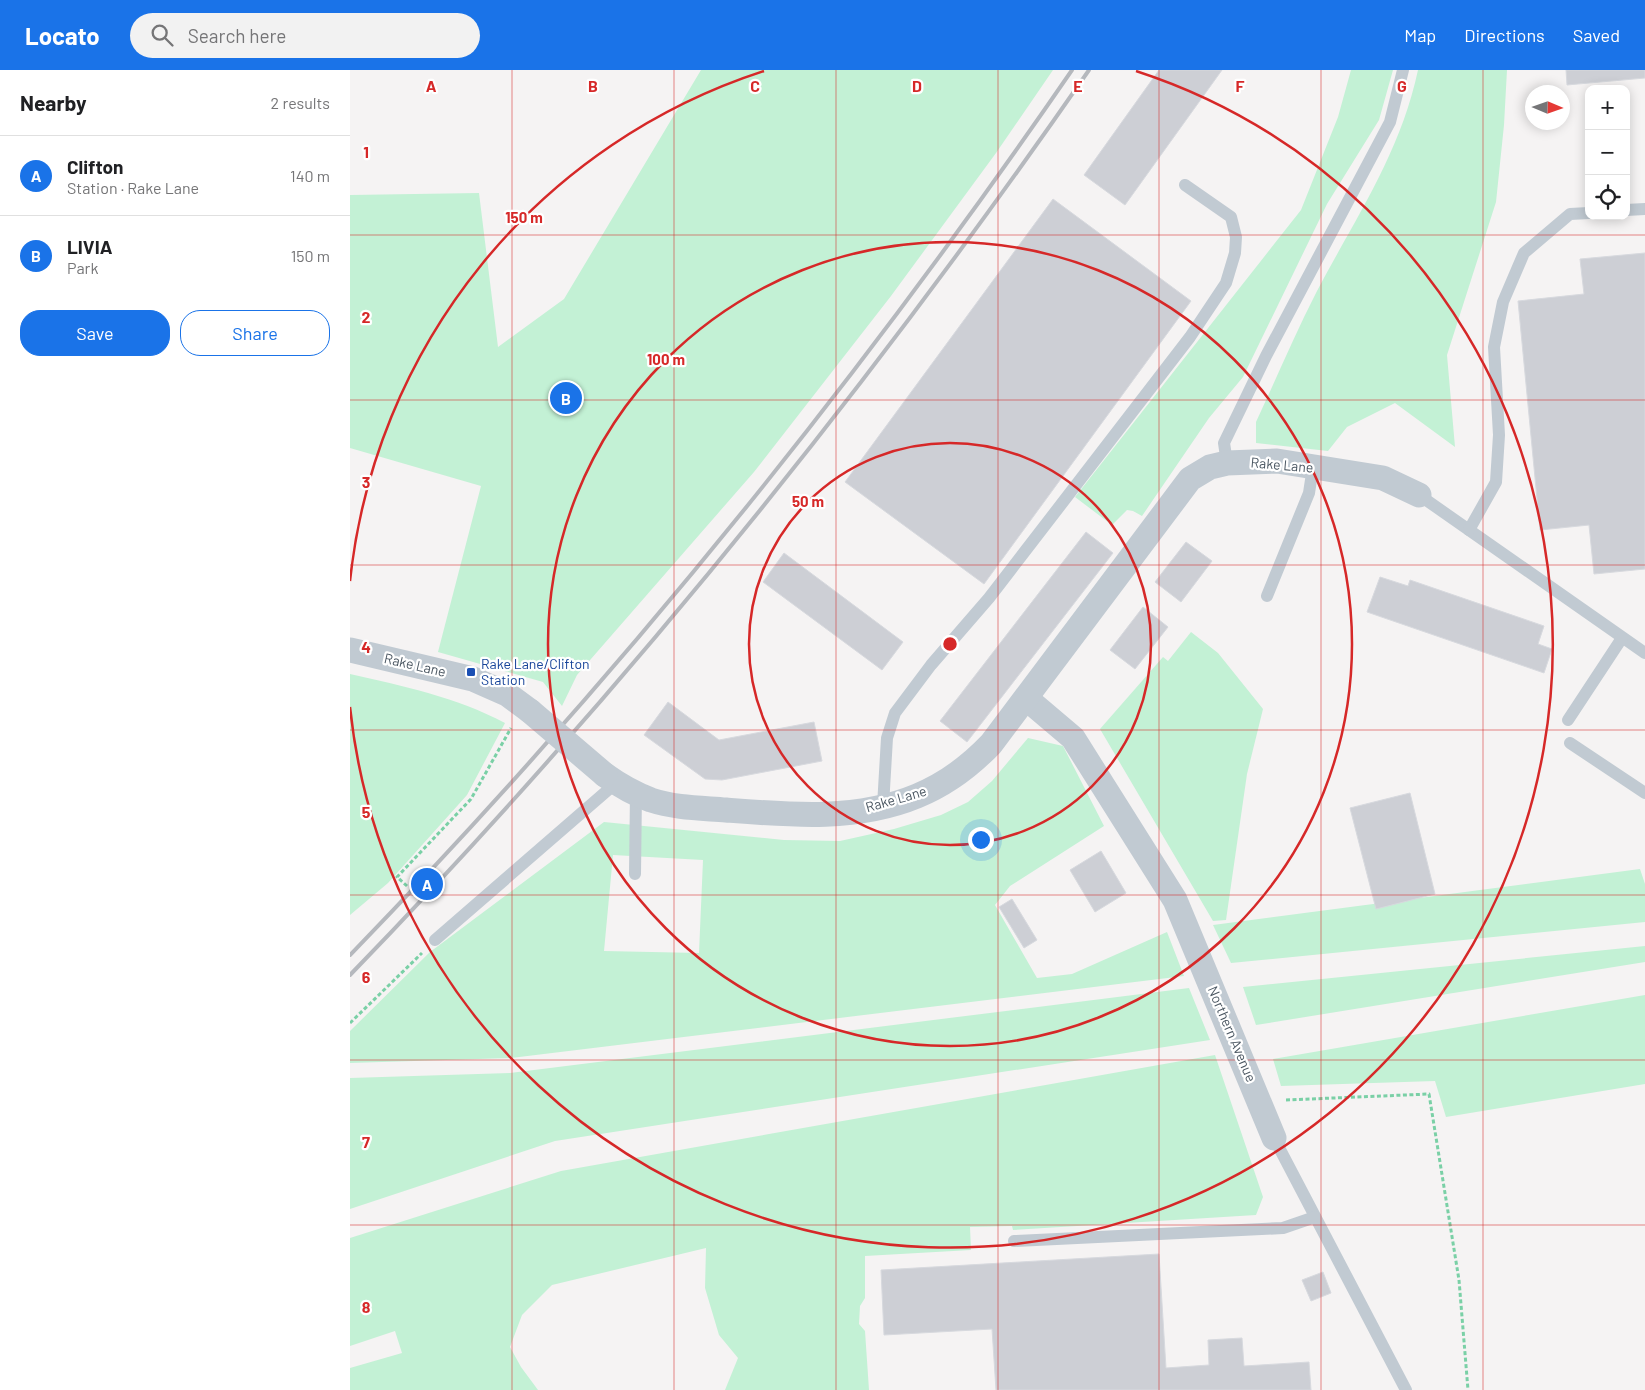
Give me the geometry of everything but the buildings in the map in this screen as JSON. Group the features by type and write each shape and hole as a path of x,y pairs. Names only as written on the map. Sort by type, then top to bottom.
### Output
{"street":[{"name":"Rake Lane","path":"350,650 473,679 507,694 619,783 651,800 678,806 814,816 883,806 916,797 936,787 975,761 1027,699 1190,480 1210,467 1227,463 1277,461 1383,478 1419,495"},
{"name":"Northern Avenue","path":"1027,699 1073,738 1175,900 1261,1102 1274,1138"}],"lane":[{"path":"1227,463 1224,443 1266,356 1390,122 1403,70"},
{"path":"883,806 887,738 895,713 931,665 989,598 1190,337 1226,283 1236,245 1236,236 1231,217 1185,185"},
{"path":"1630,210 1645,209"},
{"path":"1469,530 1496,482 1499,435 1494,347 1503,302 1524,253 1570,214 1585,213"},
{"path":"1267,596 1309,493 1313,467"},
{"path":"1419,495 1645,653"},
{"path":"1568,720 1622,638"},
{"path":"1570,743 1645,794"},
{"path":"619,783 635,874"},
{"path":"435,940 619,783"},
{"name":"Northern Avenue","path":"1274,1138 1406,1390"},
{"path":"1014,1241 1283,1228 1314,1217"}],"path":[{"path":"407,886 397,877 471,799 526,708"},
{"path":"350,1023 435,940"},
{"path":"1261,1102 1429,1094 1459,1280 1468,1390"}],"green space":[{"path":"701,70 1053,70 996,153 891,296 754,472 577,675 562,706 543,682 438,652 481,486 350,448 350,195 479,193 498,347 564,299"},
{"path":"1351,70 1393,70 1379,120 1327,204 1243,377 1209,418 1142,516 1127,510 1112,525 1075,497 1301,210 1338,117"},
{"path":"1418,70 1507,70 1504,125 1496,202 1447,355 1455,447 1395,403 1347,427 1328,451 1256,443 1256,422 1309,307 1388,157 1410,101"},
{"path":"1191,632 1218,653 1263,709 1247,774 1226,920 1213,921 1100,729 1163,657 1168,661"},
{"path":"350,674 448,699 505,723 467,795 388,883 350,915"},
{"path":"1028,738 1063,746 1104,826 1010,886 995,905 1037,978 1072,974 1167,932 1184,976 511,1058 350,1063 350,1031 430,952 604,822 784,840 840,841 894,829 941,815 968,802 992,781","holes":["613,855 703,860 699,953 604,951"]},
{"path":"1640,869 1645,884 1645,922 1231,963 1213,925"},
{"path":"1645,946 1645,962 1256,1025 1243,987"},
{"path":"1189,988 1210,1040 555,1141 350,1209 350,1078 510,1073"},
{"path":"1645,995 1645,1084 1446,1117 1435,1081 1281,1086 1273,1059"},
{"path":"1215,1055 1263,1197 1256,1215 1013,1230 1012,1226 970,1227 971,1250 865,1256 865,1298 860,1306 859,1324 865,1331 869,1390 725,1390 738,1358 719,1335 705,1288 706,1248 552,1285 522,1315 510,1347 521,1367 538,1390 350,1390 350,1368 402,1353 395,1331 350,1346 350,1238 561,1171"}],"railway":[{"path":"350,955 544,746 638,638 729,528 819,416 905,302 990,187 1072,70"},
{"path":"350,975 549,760 738,538 918,307 1005,189 1089,70"}],"place":[{"name":"LIVIA","path":"566,398"},
{"name":"Rake Lane/Clifton Station","path":"471,672"},
{"name":"Clifton","path":"427,884"}]}
